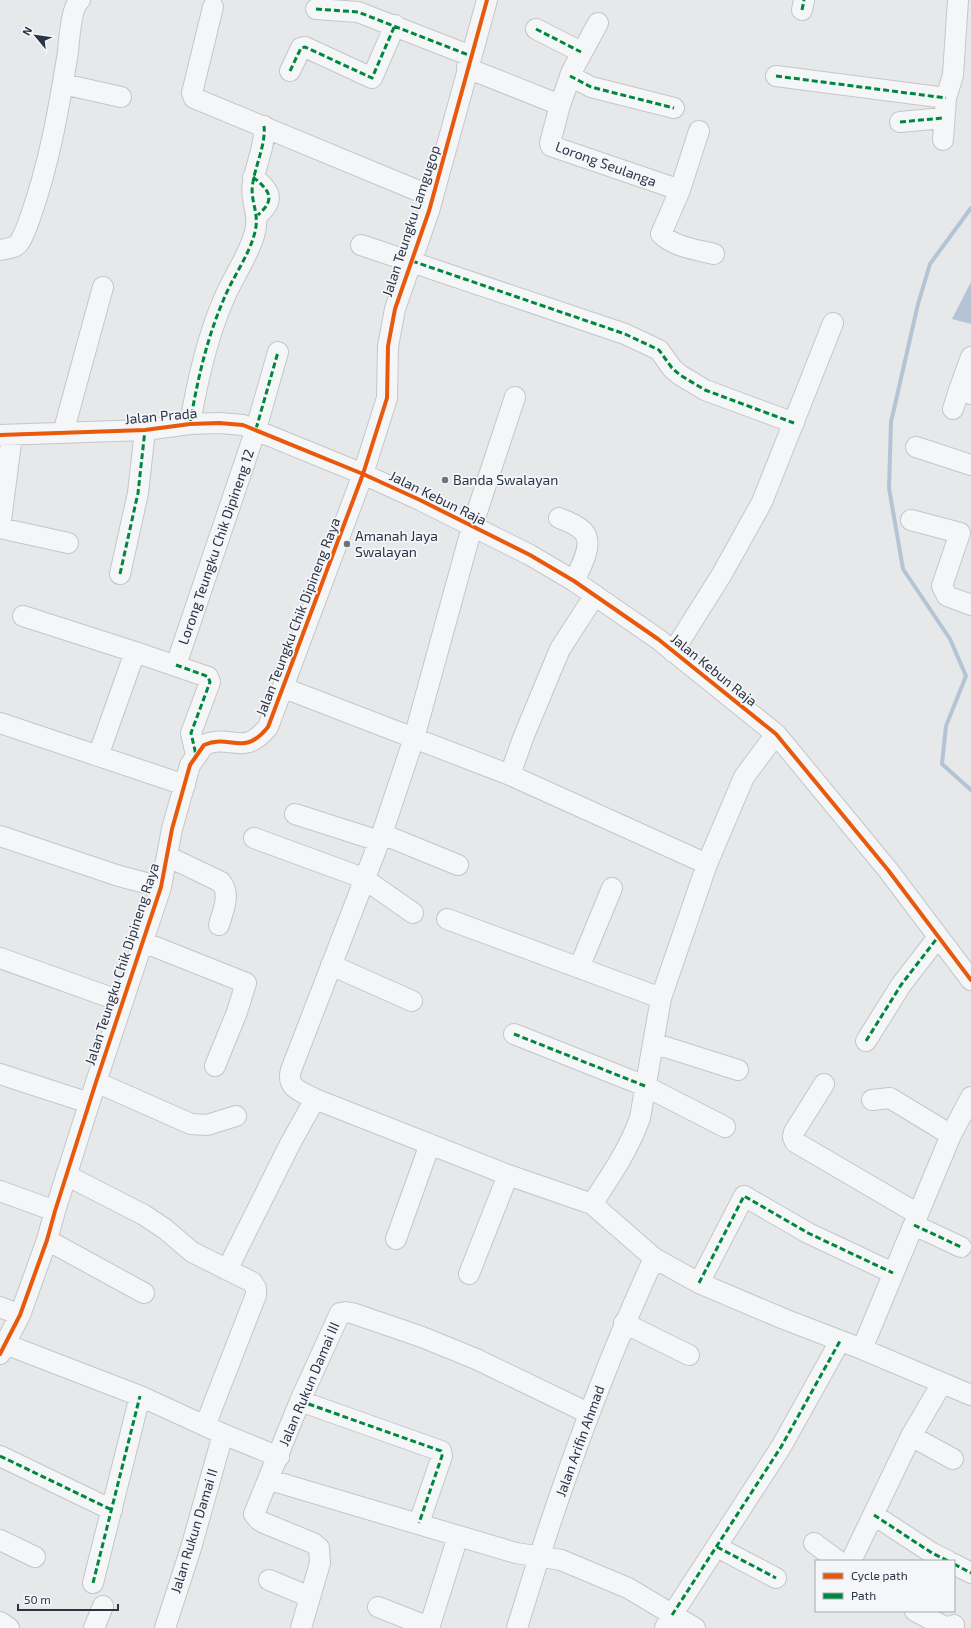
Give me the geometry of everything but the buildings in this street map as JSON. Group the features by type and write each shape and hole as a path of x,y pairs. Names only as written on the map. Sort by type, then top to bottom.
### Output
{"street":[{"path":"0,250 13,248 19,244 25,231 45,166 63,84 73,18 77,2 80,0"},
{"name":"Jalan Teungku Lamgugop","path":"363,474 387,398 388,346 395,309 433,197 487,0"},
{"path":"943,140 946,98 953,75 958,0"},
{"path":"213,7 192,93 194,98 433,197"},
{"path":"316,9 358,12 395,25 560,105 570,76 598,23"},
{"path":"290,70 301,48 305,47 372,78 395,25"},
{"path":"536,29 582,52"},
{"path":"570,76 592,87 674,108"},
{"path":"776,76 946,98"},
{"path":"63,84 121,97"},
{"name":"Lorong Seulanga","path":"560,105 550,143 551,146 680,190"},
{"path":"900,122 944,118"},
{"path":"190,424 203,358 224,298 255,235 258,215 252,195 253,176 265,135 264,126"},
{"path":"699,131 680,190 662,234 667,240 674,243 714,254"},
{"path":"361,245 625,334 659,350 676,372 705,390 794,423"},
{"path":"63,433 103,288"},
{"path":"674,652 722,574 762,502 833,323"},
{"name":"Lorong Teungku Chik Dipineng 12","path":"176,665 256,429 278,352"},
{"path":"952,409 965,392 971,357"},
{"path":"515,397 472,527 414,738 380,837 289,1078 291,1084 314,1099 508,1175 592,1204 654,1258 698,1283 971,1395"},
{"name":"Jalan Prada","path":"6,435 145,430 190,424 233,423 256,429 363,474"},
{"path":"120,574 138,492 145,430"},
{"path":"6,435 0,529 68,543"},
{"path":"916,448 971,465"},
{"name":"Jalan Kebun Raja","path":"363,474 503,541 574,581 674,652 776,734 888,870 971,980"},
{"name":"Jalan Teungku Chik Dipineng Raya","path":"3,1349 20,1315 47,1240 54,1211 143,942 160,887 172,829 190,765 204,745 210,742 249,743 261,736 268,727 284,688 363,474"},
{"path":"559,518 577,526 584,532 587,538 588,544 584,558 574,581"},
{"path":"911,520 965,535 942,586 947,596 971,605"},
{"path":"510,775 523,738 560,649 595,595"},
{"path":"23,616 176,665 208,677 210,682 191,732 196,755"},
{"path":"98,756 134,652"},
{"path":"284,688 510,775 706,864"},
{"path":"0,722 185,785"},
{"path":"592,1204 633,1137 640,1118 662,998 706,864 738,788 752,764 776,734"},
{"path":"295,814 380,837 458,865"},
{"path":"0,836 119,876 160,887"},
{"path":"254,838 364,878 413,913"},
{"path":"167,856 221,882 226,888 227,897 219,925"},
{"path":"579,968 612,888"},
{"path":"447,918 662,998"},
{"path":"866,1040 901,985 938,937"},
{"path":"143,942 246,983 238,1012 215,1066"},
{"path":"0,958 123,1002"},
{"path":"331,965 412,1001"},
{"path":"514,1034 645,1086 725,1127"},
{"path":"653,1043 738,1070"},
{"path":"0,1074 89,1103"},
{"path":"96,1082 191,1124 207,1125 236,1116"},
{"path":"824,1084 794,1132 793,1137 795,1142 961,1247"},
{"path":"862,1349 951,1135 971,1097"},
{"path":"872,1100 890,1098 951,1135"},
{"path":"227,1270 314,1099"},
{"path":"396,1239 430,1144"},
{"name":"Jalan Rukun Damai II","path":"66,1175 144,1215 165,1229 192,1252 252,1282 256,1291 214,1430 191,1548 164,1628"},
{"path":"469,1274 508,1175"},
{"path":"0,1191 54,1211"},
{"path":"698,1283 744,1196 808,1233 893,1273"},
{"path":"47,1240 144,1293"},
{"name":"Jalan Arifin Ahmad","path":"517,1628 588,1414 624,1323 654,1258"},
{"path":"0,1307 20,1315"},
{"name":"Jalan Rukun Damai III","path":"301,1628 320,1563 319,1548 313,1543 264,1523 254,1514 270,1480 300,1401 337,1316 346,1312 422,1337 476,1360 588,1414"},
{"path":"624,1323 689,1355"},
{"path":"668,1621 781,1447 840,1341"},
{"path":"3,1349 140,1396 214,1430 279,1457"},
{"path":"852,1560 911,1436 942,1383"},
{"path":"93,1583 140,1396"},
{"path":"300,1401 442,1451 442,1456 419,1523"},
{"path":"911,1436 953,1459"},
{"path":"0,1456 112,1510"},
{"path":"270,1480 516,1553 561,1560 628,1588 668,1621 695,1628"},
{"path":"874,1515 919,1545 946,1560"},
{"path":"378,1607 429,1628 458,1536"},
{"path":"0,1540 35,1557"},
{"path":"814,1543 837,1560"},
{"path":"716,1548 776,1578"},
{"path":"955,1565 971,1573"},
{"path":"269,1580 310,1597"},
{"path":"94,1628 103,1606"},
{"path":"917,1612 947,1628 954,1625"},
{"path":"0,1622 9,1628"}],"water":[{"path":"971,282 971,324 952,319"}],"waterway":[{"path":"971,208 930,264 918,304 891,422 889,488 903,569 950,639 966,676 946,726 942,764 971,790"}],"marked path":[{"path":"802,10 804,0"},
{"path":"316,9 358,12 471,56"},
{"path":"290,71 301,48 305,47 372,78 395,25"},
{"path":"536,29 581,52"},
{"path":"570,76 591,87 674,108"},
{"path":"776,76 946,98"},
{"path":"900,122 943,118"},
{"path":"190,424 199,377 217,316 227,292 249,250 255,232 256,218 252,189 254,175 264,139 264,126"},
{"path":"253,177 269,195 267,204 258,215"},
{"path":"412,261 625,334 659,350 672,368 680,375 705,390 794,423"},
{"path":"256,429 278,352"},
{"path":"120,574 138,493 145,430"},
{"path":"176,665 204,675 208,677 210,682 191,733 196,755"},
{"path":"866,1041 901,985 938,937"},
{"path":"514,1034 645,1086"},
{"path":"699,1283 744,1196 808,1233 893,1273"},
{"path":"914,1225 961,1247"},
{"path":"672,1615 781,1447 840,1341"},
{"path":"93,1583 140,1396"},
{"path":"300,1401 441,1451 442,1456 419,1523"},
{"path":"0,1456 112,1510"},
{"path":"874,1515 932,1553 946,1560"},
{"path":"717,1547 776,1578"},
{"path":"955,1565 971,1573"}],"cycle path":[{"path":"0,1354 20,1315 47,1240 96,1082 161,887 172,829 190,765 204,745 222,741 244,743 259,736 268,727 363,474 387,398 388,346 395,309 429,211 487,0"},
{"path":"0,435 145,430 190,424 219,423 243,425 363,474 420,500 530,555 574,581 658,639 776,734 888,870 971,980"}],"place":[{"name":"Banda Swalayan","path":"445,480"},
{"name":"Amanah Jaya Swalayan","path":"347,544"}]}
